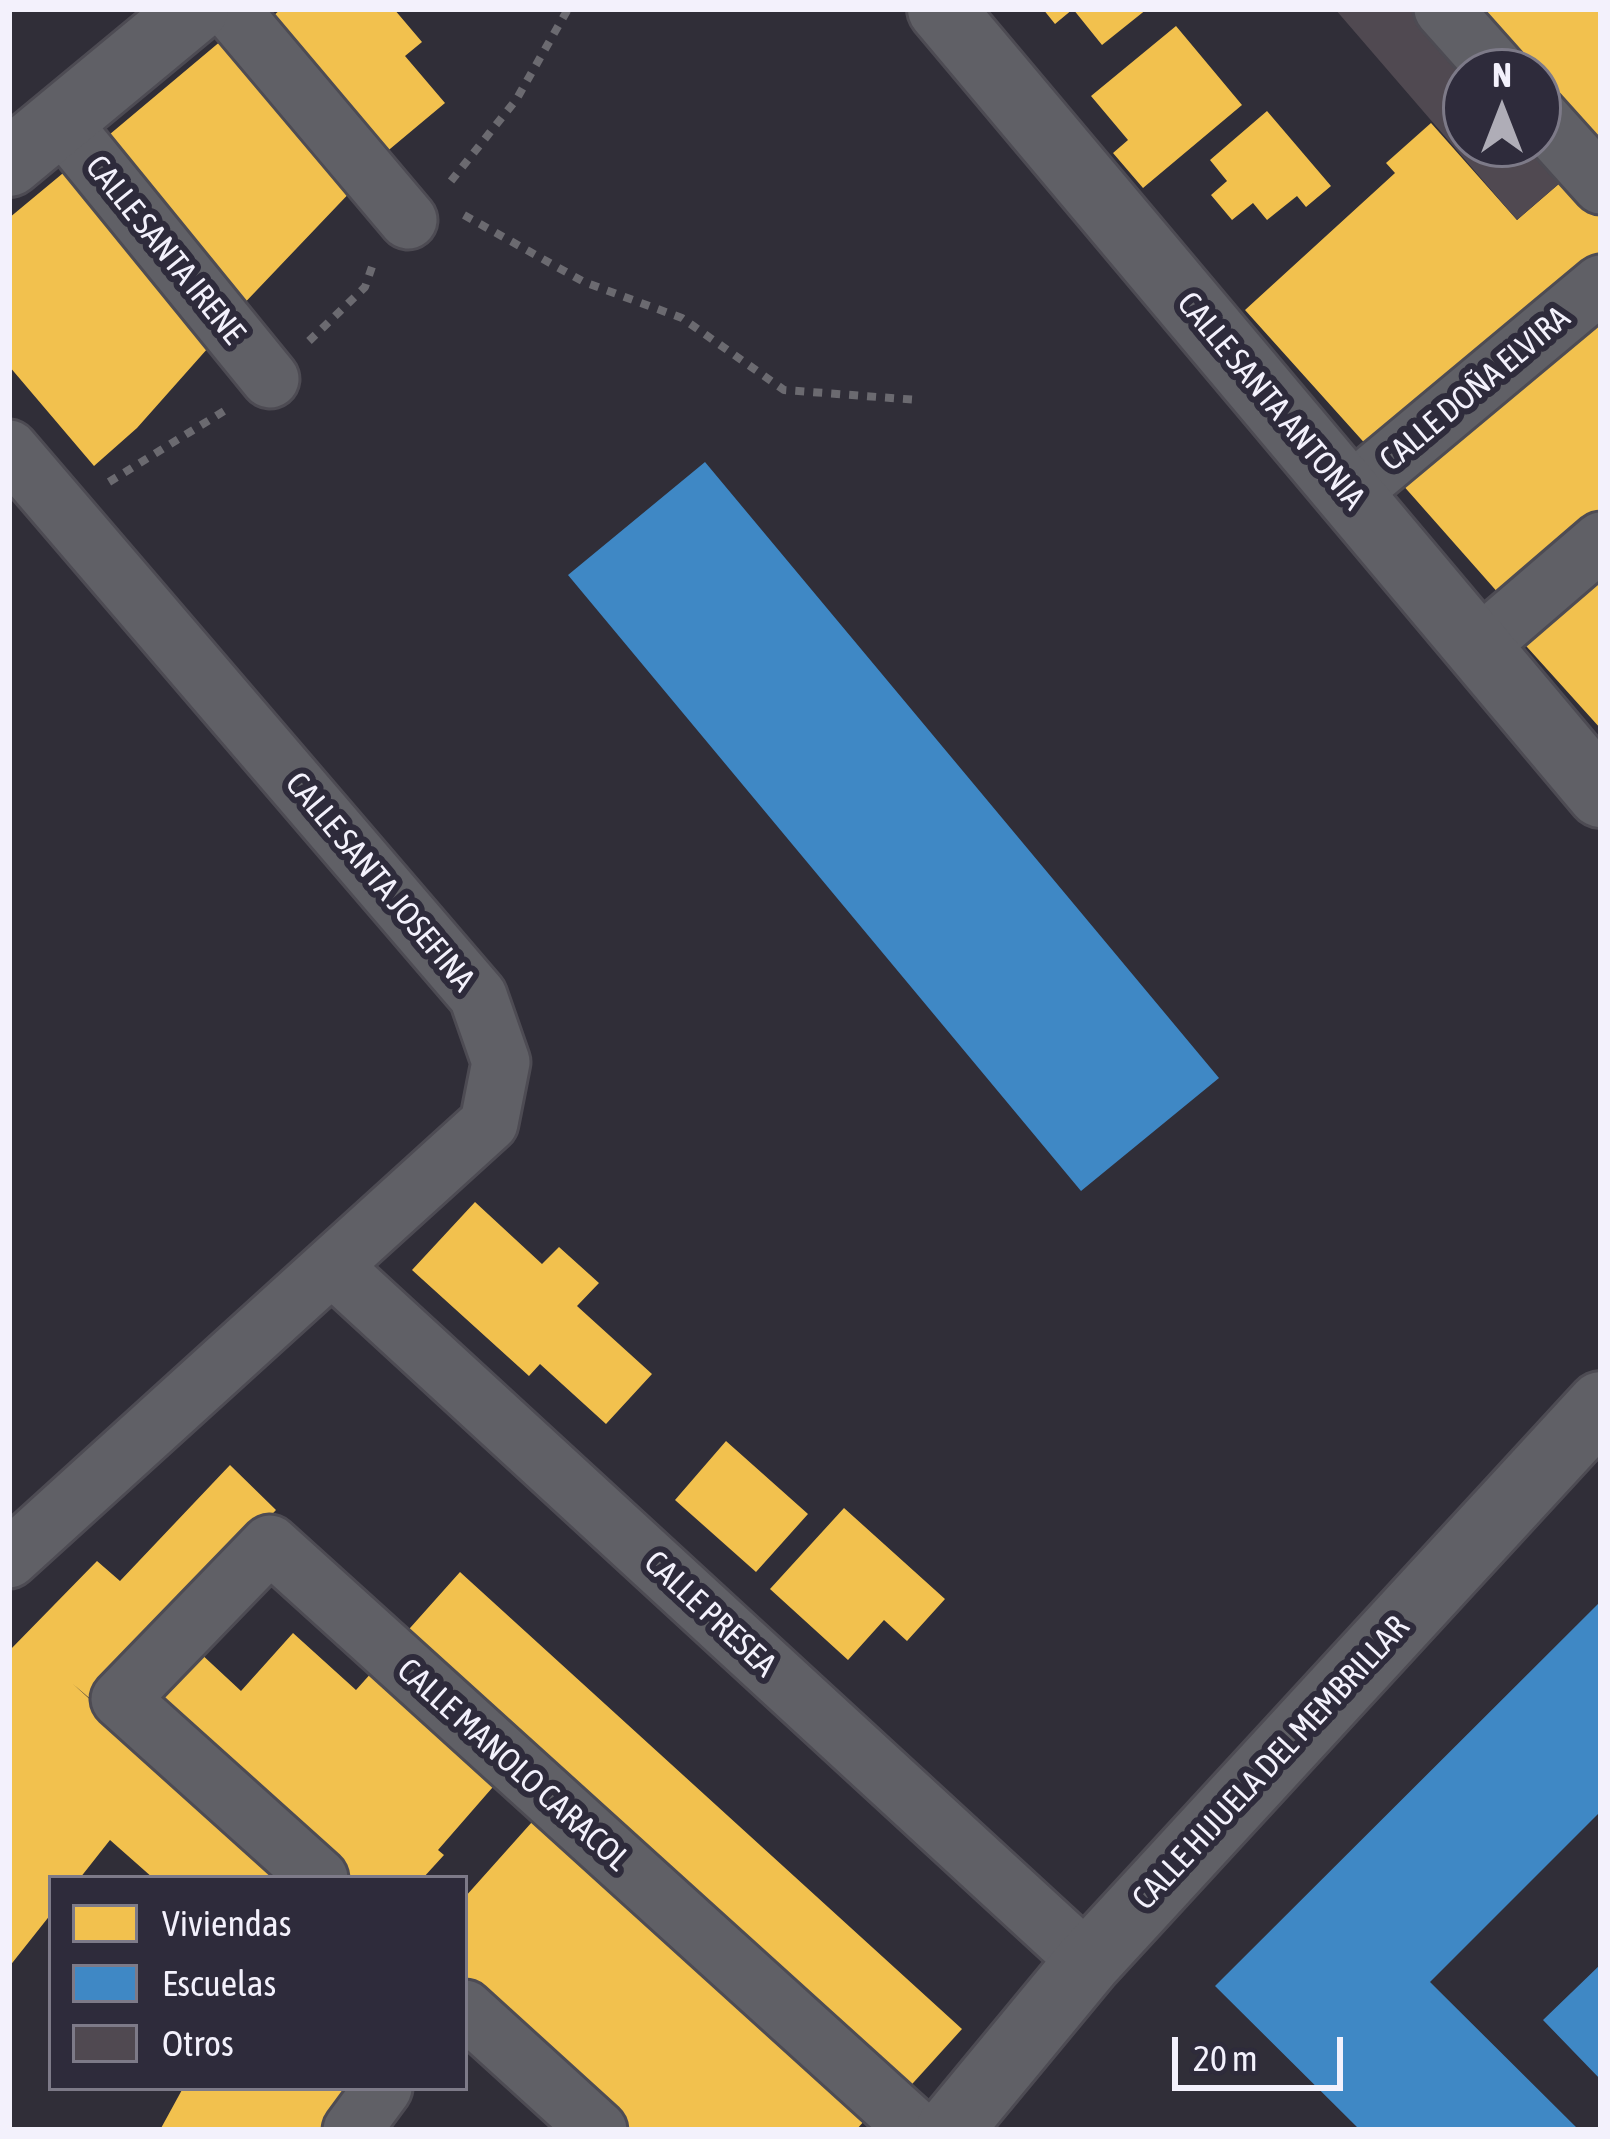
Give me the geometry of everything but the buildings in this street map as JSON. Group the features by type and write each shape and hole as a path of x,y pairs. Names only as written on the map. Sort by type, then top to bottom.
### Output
{"street":[{"path":"9,164 195,9"},
{"path":"230,9 422,210"},
{"name":"CALLE SANTA ANTONIA","path":"941,9 1601,794"},
{"path":"1443,9 1478,48"},
{"name":"CALLE SANTA IRENE","path":"61,121 270,379"},
{"path":"1562,142 1601,185"},
{"name":"CALLE DOÑA ELVIRA","path":"1349,494 1601,284"},
{"name":"CALLE SANTA JOSEFINA","path":"9,449 478,995 501,1062 489,1124 9,1559"},
{"path":"1480,645 1601,541"},
{"name":"CALLE PRESEA","path":"333,1267 1088,1962"},
{"name":"CALLE HIJUELA DEL MEMBRILLAR","path":"949,2130 1088,1962 1601,1405"},
{"name":"CALLE MANOLO CARACOL","path":"316,1875 120,1699 270,1544 916,2130"},
{"path":"468,2012 598,2130"},
{"path":"352,2130 381,2091"}],"path":[{"path":"61,508 151,461 270,379 365,287 385,230 422,210 516,100 568,9"},
{"path":"422,210 584,282 682,318 784,390 918,400"}]}
